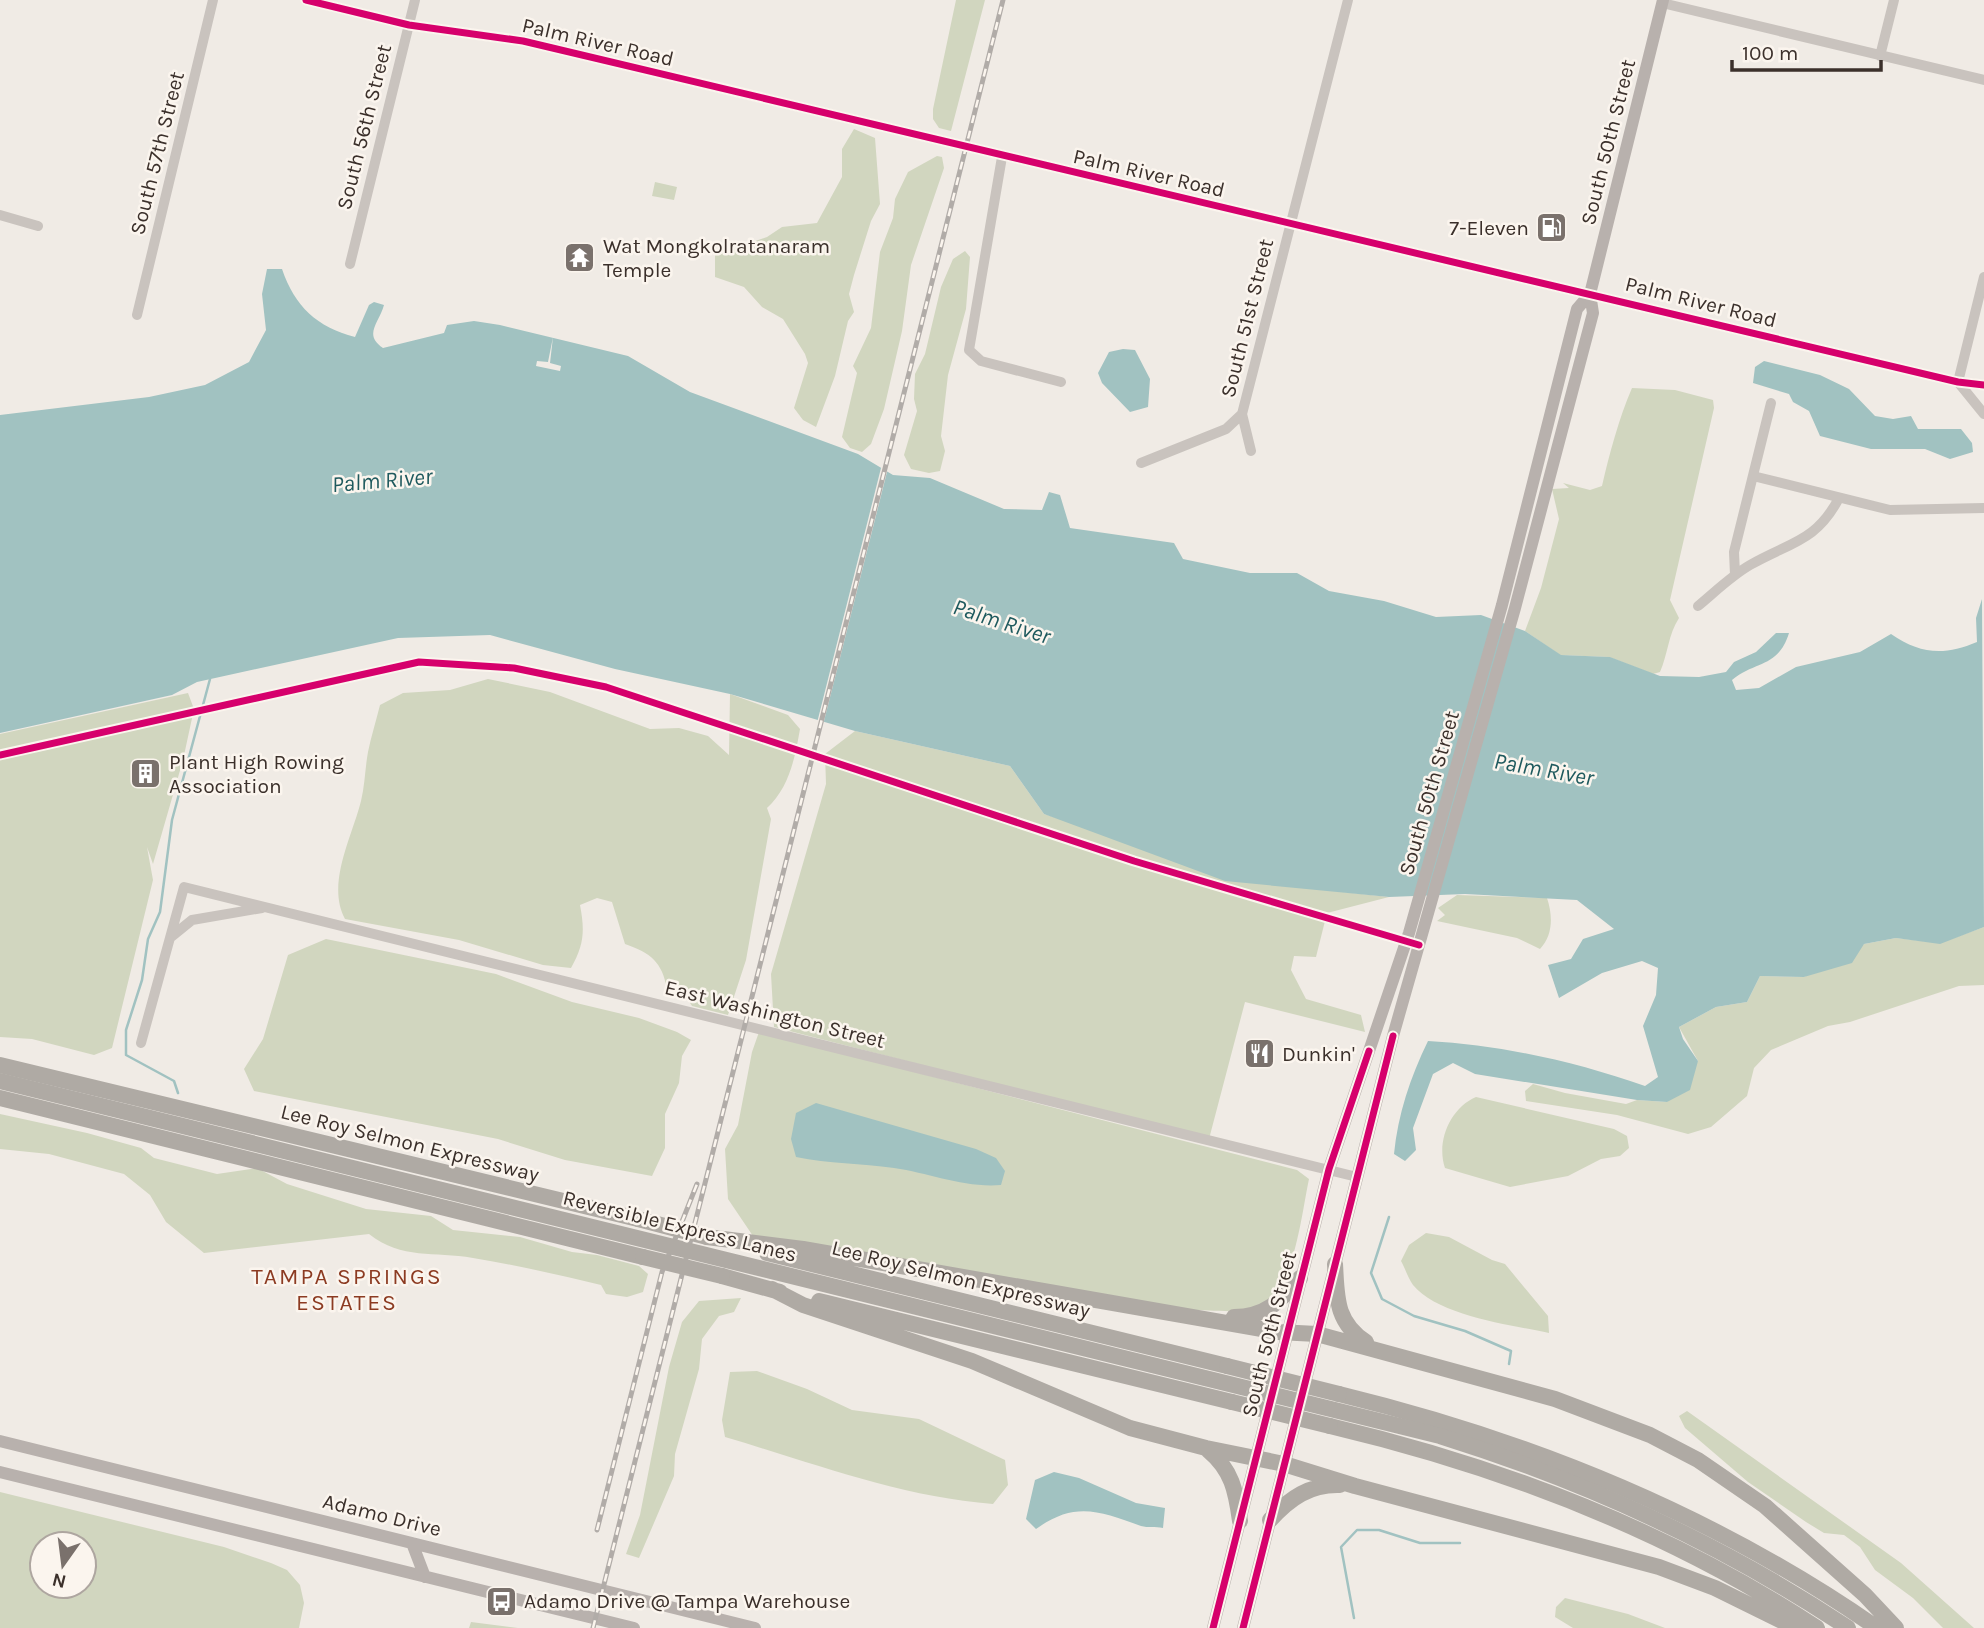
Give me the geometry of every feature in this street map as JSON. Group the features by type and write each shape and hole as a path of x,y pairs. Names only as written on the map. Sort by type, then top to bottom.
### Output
{"highway":[{"name":"Lee Roy Selmon Expressway","path":"0,1065 731,1241 1339,1394 1490,1435 1599,1476 1744,1546 1877,1628"},
{"name":"Reversible Express Lanes","path":"0,1081 1440,1436 1543,1471 1675,1528 1757,1572 1847,1628"},
{"path":"0,1098 1330,1426 1480,1466 1601,1513 1697,1559 1817,1628"},
{"path":"731,1241 1208,1317 1287,1333 1317,1334 1380,1349 1579,1406 1675,1447 1765,1506 1856,1587 1896,1628"},
{"path":"1335,1264 1336,1300 1344,1323 1361,1339 1380,1349"},
{"path":"1208,1317 1260,1314 1276,1304 1300,1278"},
{"path":"772,1289 782,1297 803,1305 972,1361 1116,1423 1206,1448 1284,1464 1355,1486 1659,1567 1715,1588 1796,1628"},
{"path":"1206,1448 1225,1466 1232,1478 1240,1521"},
{"path":"1270,1520 1289,1501 1310,1488 1355,1486"}],"main road":[{"name":"South 50th Street","path":"1243,1628 1415,935 1508,607 1577,309 1590,294 1663,2"},
{"name":"South 50th Street","path":"1213,1628 1329,1169 1415,935"},
{"name":"Adamo Drive","path":"0,1441 755,1628"},
{"path":"0,1472 634,1628"},
{"path":"412,1543 425,1577"}],"street":[{"name":"South 57th Street","path":"137,315 213,0"},
{"name":"Palm River Road","path":"306,0 409,25 523,41 1290,225 1958,382 1984,385"},
{"name":"South 56th Street","path":"350,264 415,0"},
{"name":"South 51st Street","path":"1141,463 1226,429 1242,414 1348,0"},
{"path":"1880,56 1894,0"},
{"path":"1663,2 1984,80"},
{"path":"1002,157 969,350 981,361 1061,383"},
{"path":"0,215 38,226"},
{"path":"1984,277 1958,382 1984,415"},
{"path":"1735,575 1734,552 1771,403"},
{"path":"1242,414 1251,451"},
{"path":"1754,476 1890,510 1984,508"},
{"path":"1698,606 1735,575 1815,533 1830,515 1839,498"},
{"name":"East Washington Street","path":"171,937 184,887 1357,1177"},
{"path":"141,1043 171,937 192,920 268,907"}],"green space":[{"path":"956,0 985,0 951,131 939,128 933,119 933,109"},
{"path":"854,129 875,138 880,204 871,221 854,275 849,294 854,312 848,321 835,376 816,427 803,420 794,408 808,363 805,354 783,319 762,307 744,287 715,277 715,255 767,237 782,227 817,223 842,177 842,149"},
{"path":"937,156 942,157 944,168 911,265 902,331 884,409 871,444 862,452 850,448 842,437 857,373 853,366 871,328 880,252 893,218 895,199 908,172"},
{"path":"655,182 677,187 674,200 652,196"},
{"path":"965,251 970,257 966,309 948,375 941,436 945,451 940,471 929,473 911,469 904,455 917,411 914,399 915,374 925,354 941,287 953,259"},
{"path":"1632,388 1675,390 1713,400 1714,408 1670,600 1679,618 1660,672 1653,674 1609,657 1560,655 1525,631 1541,588 1559,519 1552,489 1569,488 1563,483 1590,490 1602,486"},
{"path":"488,679 550,692 650,729 679,728 708,736 729,755 730,694 788,715 800,729 786,782 767,808 771,819 746,960 728,1015 692,1006 684,993 667,989 662,972 654,960 625,944 612,902 597,898 580,905 582,938 571,968 543,965 459,940 345,919 338,891 339,876 361,801 368,752 380,705 403,693 450,690"},
{"path":"188,693 194,709 183,760 153,864 147,847 153,880 112,1048 94,1055 32,1039 0,1037 0,734"},
{"path":"855,731 1010,766 1044,814 1279,885 1389,897 1327,913 1316,957 1294,956 1291,970 1306,999 1361,1015 1365,1032 1245,1002 1209,1139 774,1027 771,974 826,784 825,754"},
{"path":"1457,895 1547,898 1551,918 1550,931 1544,944 1540,949 1517,938 1437,921 1445,915 1438,908"},
{"path":"1984,927 1984,985 1959,986 1850,1022 1828,1026 1771,1050 1754,1068 1747,1096 1711,1127 1688,1134 1617,1115 1526,1101 1525,1091 1533,1084 1626,1104 1637,1100 1667,1102 1698,1061 1679,1027 1716,1007 1747,1002 1760,976 1804,977 1864,944 1896,938 1940,943"},
{"path":"326,939 496,974 572,1002 639,1018 691,1040 682,1056 679,1083 665,1114 665,1148 652,1176 565,1160 498,1139 254,1091 244,1069 263,1039 288,955"},
{"path":"759,1032 1297,1170 1309,1179 1289,1268 1272,1299 1261,1307 1237,1311 1191,1310 755,1239 728,1199 725,1149 738,1125 752,1052"},
{"path":"1476,1097 1614,1129 1627,1136 1629,1148 1620,1156 1601,1159 1568,1176 1510,1187 1445,1168 1442,1147 1447,1127 1459,1109"},
{"path":"0,1114 87,1133 141,1148 154,1158 217,1174 257,1168 287,1184 366,1209 431,1216 453,1230 520,1237 572,1252 597,1255 639,1266 648,1274 643,1292 627,1297 606,1294 601,1285 473,1258 406,1251 394,1248 369,1234 204,1253 166,1222 150,1195 124,1174 49,1154 0,1149"},
{"path":"1426,1233 1449,1237 1505,1264 1548,1316 1549,1333 1476,1318 1425,1296 1413,1285 1401,1261 1409,1245"},
{"path":"741,1298 734,1312 719,1316 702,1339 699,1369 675,1454 674,1476 639,1558 626,1554 640,1515 669,1367 682,1322 699,1301"},
{"path":"757,1371 807,1389 852,1410 919,1419 1005,1460 1008,1485 993,1504 959,1500 891,1487 725,1437 722,1420 730,1372"},
{"path":"1687,1411 1901,1563 1974,1628 1943,1628 1913,1598 1875,1570 1860,1547 1844,1535 1824,1533 1748,1482 1685,1428 1679,1416"},
{"path":"0,1492 224,1547 287,1570 300,1585 304,1603 299,1628 0,1628"},
{"path":"1565,1598 1628,1614 1665,1628 1573,1628 1555,1617 1556,1607"},
{"path":"471,1622 518,1628 469,1628"}],"water":[{"name":"Palm River","path":"267,269 282,269 294,294 309,314 341,333 355,337 369,305 374,302 384,305 373,333 377,343 383,348 444,333 447,325 474,321 628,356 690,392 858,454 893,475 930,478 1004,509 1042,510 1049,492 1060,495 1070,528 1174,543 1183,559 1250,573 1297,573 1329,591 1384,601 1436,617 1481,615 1525,631 1561,655 1610,657 1660,676 1699,677 1726,672 1734,662 1756,652 1776,633 1789,633 1779,652 1732,680 1736,690 1759,688 1796,667 1860,652 1891,634 1922,649 1954,649 1977,642 1976,618 1982,599 1984,927 1940,944 1896,938 1864,944 1852,963 1804,977 1760,976 1747,1002 1716,1007 1679,1027 1683,1039 1698,1061 1690,1090 1667,1102 1637,1100 1475,1074 1453,1063 1433,1074 1413,1128 1416,1150 1405,1161 1394,1154 1398,1125 1410,1082 1428,1041 1483,1046 1538,1056 1645,1086 1658,1077 1643,1026 1656,995 1658,968 1642,961 1602,973 1559,998 1548,965 1571,959 1583,939 1614,929 1577,900 1465,894 1389,897 1225,881 1044,814 1010,766 855,731 730,694 615,669 490,635 398,638 197,682 172,695 0,733 0,415 149,397 205,385 249,362 266,330 262,294"},
{"path":"1135,350 1150,379 1148,407 1130,412 1102,383 1098,373 1109,352"},
{"path":"1764,361 1820,375 1849,389 1875,416 1893,419 1911,416 1918,429 1961,429 1972,443 1973,452 1950,459 1925,449 1871,449 1820,436 1809,411 1793,402 1789,394 1753,383 1755,367"},
{"path":"816,1103 976,1149 996,1158 1005,1171 1001,1185 973,1184 894,1168 796,1157 791,1139 796,1113"},
{"path":"1054,1472 1079,1478 1136,1503 1165,1508 1163,1528 1144,1527 1087,1511 1063,1515 1036,1529 1026,1519 1035,1480"}],"pier":[{"path":"553,337 550,363 561,366 560,371 536,366 537,361 548,362"},
{"path":"882,464 888,468 823,725 817,723"}],"waterway":[{"path":"178,1093 174,1081 126,1055 126,1030 142,980 148,939 160,912 172,820 210,679"},
{"path":"1389,1217 1371,1273 1382,1299 1414,1316 1465,1331 1511,1351 1509,1364"},
{"path":"1354,1618 1341,1547 1357,1530 1379,1530 1420,1543 1460,1543"}],"railway":[{"path":"593,1628 1003,0"},
{"path":"597,1530 662,1272 697,1184"}],"cycle path":[{"path":"306,0 409,25 523,41 1958,382 1984,385"},
{"path":"0,755 419,662 514,668 606,687 1134,861 1419,945"},
{"path":"1243,1628 1393,1036"},
{"path":"1213,1628 1329,1169 1369,1051"}],"place":[{"name":"7-Eleven","path":"1552,228"},
{"name":"Wat Mongkolratanaram Temple","path":"580,258"},
{"name":"Plant High Rowing Association","path":"146,774"},
{"name":"Dunkin'","path":"1259,1054"},
{"name":"Adamo Drive @ Tampa Warehouse","path":"501,1601"}],"district":[{"name":"TAMPA SPRINGS ESTATES","path":"347,1289"}]}
